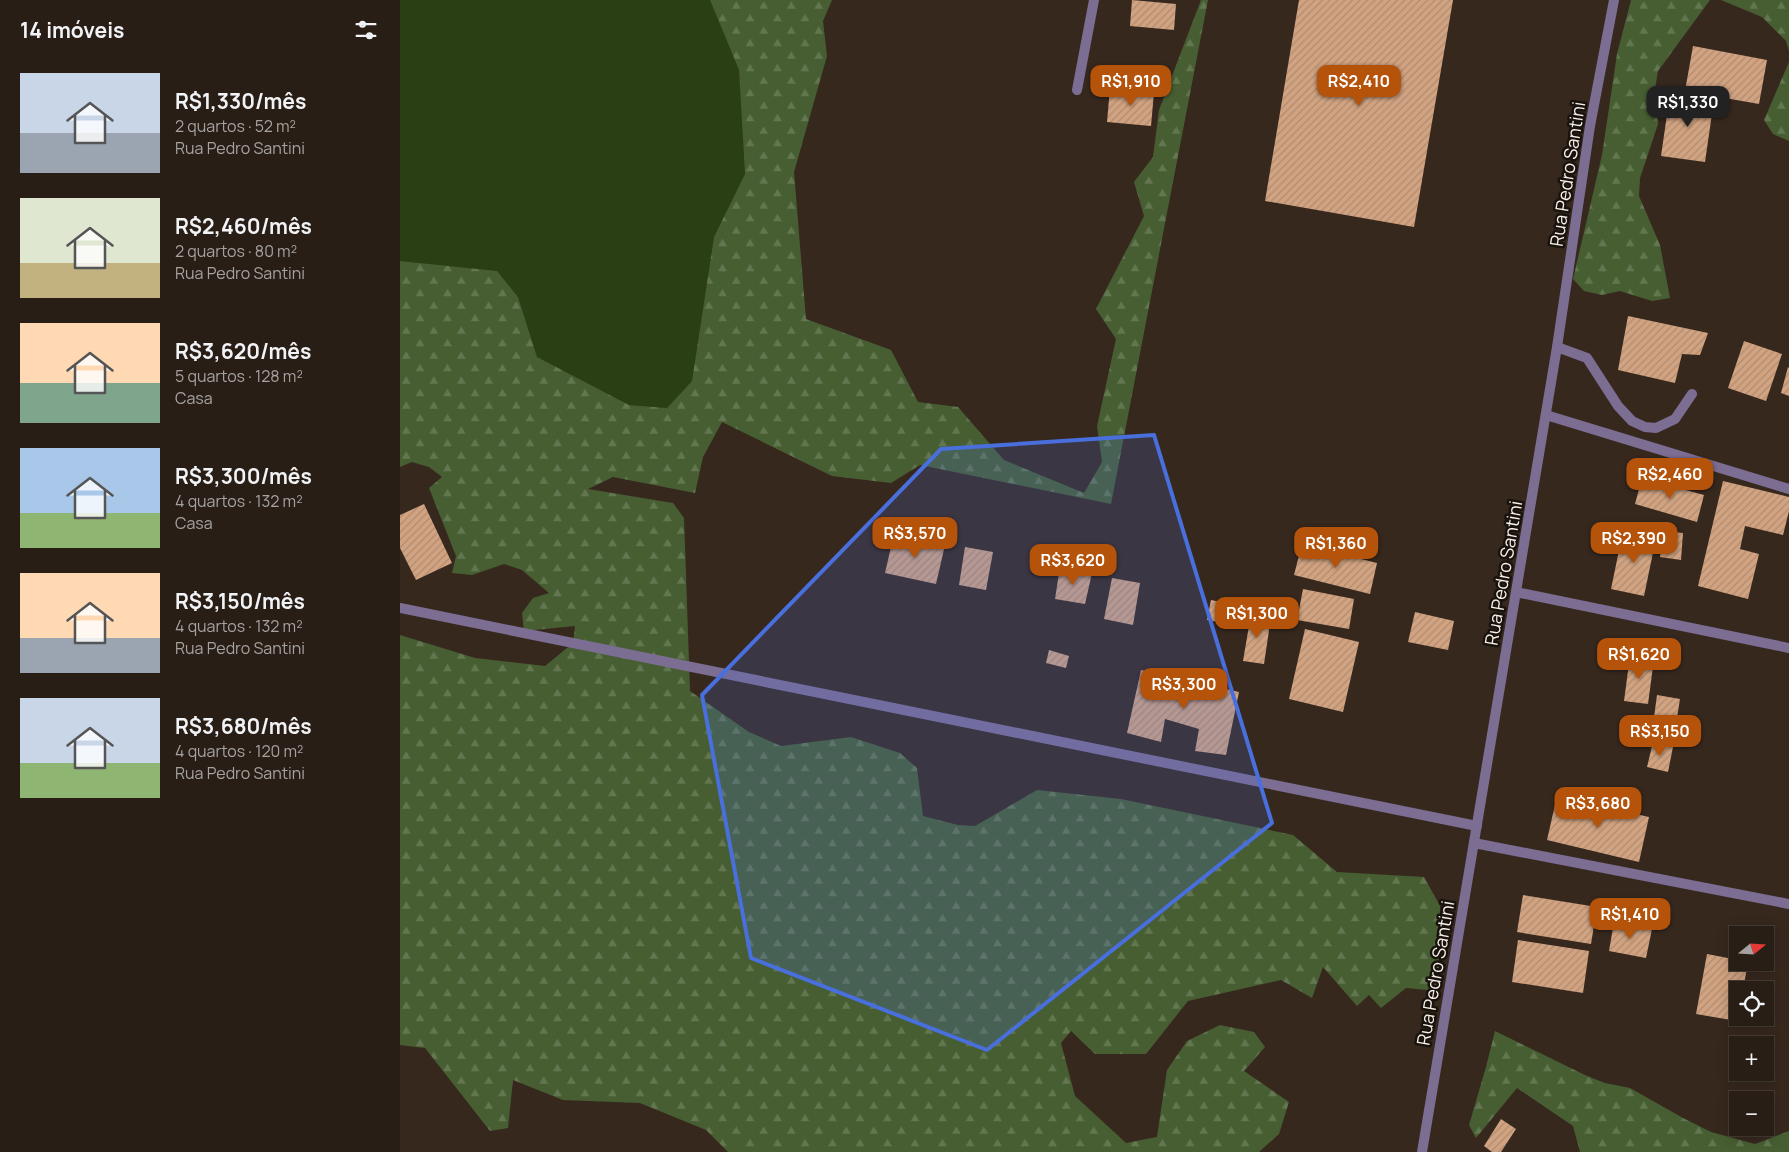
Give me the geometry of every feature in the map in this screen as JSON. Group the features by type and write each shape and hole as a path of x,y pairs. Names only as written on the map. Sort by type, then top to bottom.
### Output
{"street":[{"path":"1077,90 1094,0"},
{"name":"Rua Pedro Santini","path":"1422,1152 1558,347 1590,126 1614,0"},
{"path":"1558,347 1587,358 1618,406 1632,421 1645,427 1656,428 1675,419 1692,394"},
{"path":"1546,415 1789,489"},
{"path":"1516,592 1789,648"},
{"path":"400,608 1477,826"},
{"path":"1474,843 1789,904"},
{"path":"1422,1152 1429,1152"}],"highlighted area":[{"path":"1154,435 1272,823 987,1050 751,958 702,695 941,449"}],"green space":[{"path":"400,0 710,0 739,70 745,174 714,237 692,381 667,408 629,405 537,357 518,297 497,271 400,261"},
{"path":"710,0 832,0 823,21 827,56 794,172 806,319 891,350 918,402 958,407 1004,460 1084,493 1102,462 1097,426 1116,339 1096,309 1144,216 1134,182 1153,157 1159,110 1201,0 1208,0 1111,504 920,465 891,483 832,476 722,422 703,457 695,493 613,477 588,489 673,503 684,518 690,691 749,732 781,746 851,737 900,753 917,768 923,816 958,825 975,826 1037,790 1121,799 1293,835 1337,872 1424,877 1440,906 1438,991 1406,988 1381,1008 1369,995 1357,1006 1323,967 1312,998 1281,980 1188,1001 1146,1054 1095,1054 1071,1031 1061,1043 1075,1096 1126,1143 1157,1137 1167,1070 1187,1041 1220,1025 1254,1032 1265,1047 1244,1071 1289,1102 1279,1134 1259,1152 728,1152 706,1130 640,1103 563,1100 513,1080 508,1128 490,1131 425,1048 400,1045 400,635 475,658 545,666 573,643 575,626 524,631 522,613 533,598 549,593 522,570 504,564 472,575 452,573 456,556 429,488 442,477 429,467 412,462 400,467 400,261 497,271 518,297 537,357 629,405 667,408 692,381 714,237 745,174 739,70"},
{"path":"1631,0 1710,0 1658,71 1655,89 1658,124 1640,178 1639,196 1660,245 1670,298 1652,301 1620,291 1602,295 1584,291 1573,279 1602,155 1617,54"},
{"path":"1721,0 1789,0 1789,51 1786,41 1762,17"},
{"path":"1789,62 1789,141 1773,134 1764,120"},
{"path":"1495,1031 1587,1076 1605,1083 1630,1088 1711,1132 1755,1144 1789,1131 1789,1152 1580,1152 1573,1126 1517,1088 1476,1138 1469,1125"}],"building":[{"path":"1132,0 1176,4 1174,30 1130,26"},
{"path":"1299,0 1453,0 1414,227 1265,201"},
{"path":"1693,46 1767,60 1759,104 1685,91"},
{"path":"1110,88 1154,92 1151,126 1107,122"},
{"path":"1670,94 1714,100 1705,162 1661,156"},
{"path":"1628,316 1708,333 1700,355 1682,354 1675,383 1618,370"},
{"path":"1744,341 1782,354 1766,401 1728,388"},
{"path":"1789,368 1789,396 1781,393"},
{"path":"1642,478 1704,495 1697,522 1635,504"},
{"path":"1723,481 1789,497 1789,511 1783,535 1745,526 1740,549 1759,554 1748,599 1698,586"},
{"path":"424,504 452,563 416,580 400,548 400,515"},
{"path":"1623,531 1656,538 1644,596 1611,589"},
{"path":"1662,531 1683,533 1681,560 1660,557"},
{"path":"894,534 945,545 936,584 885,573"},
{"path":"1302,544 1377,563 1370,594 1294,575"},
{"path":"965,547 993,552 986,590 959,585"},
{"path":"1060,567 1092,573 1085,604 1055,599"},
{"path":"1112,578 1140,583 1133,625 1104,619"},
{"path":"1303,589 1354,599 1349,629 1297,620"},
{"path":"1211,600 1235,605 1231,624 1207,620"},
{"path":"1415,612 1454,621 1448,650 1408,642"},
{"path":"1251,614 1271,617 1264,664 1243,661"},
{"path":"1305,629 1359,642 1343,712 1289,699"},
{"path":"1049,650 1069,656 1066,668 1046,663"},
{"path":"1630,656 1654,659 1648,704 1624,701"},
{"path":"1141,670 1239,692 1226,755 1195,751 1199,729 1165,719 1161,742 1127,733"},
{"path":"1657,695 1680,699 1674,736 1652,732"},
{"path":"1653,742 1673,747 1668,772 1647,767"},
{"path":"1557,796 1649,817 1639,862 1547,840"},
{"path":"1523,895 1597,907 1591,944 1517,932"},
{"path":"1614,922 1652,929 1646,958 1609,951"},
{"path":"1518,940 1589,951 1583,993 1512,982"},
{"path":"1707,954 1729,958 1729,971 1746,971 1745,981 1729,981 1729,1020 1696,1014"},
{"path":"1501,1119 1516,1129 1501,1152 1492,1152 1484,1146"}]}
